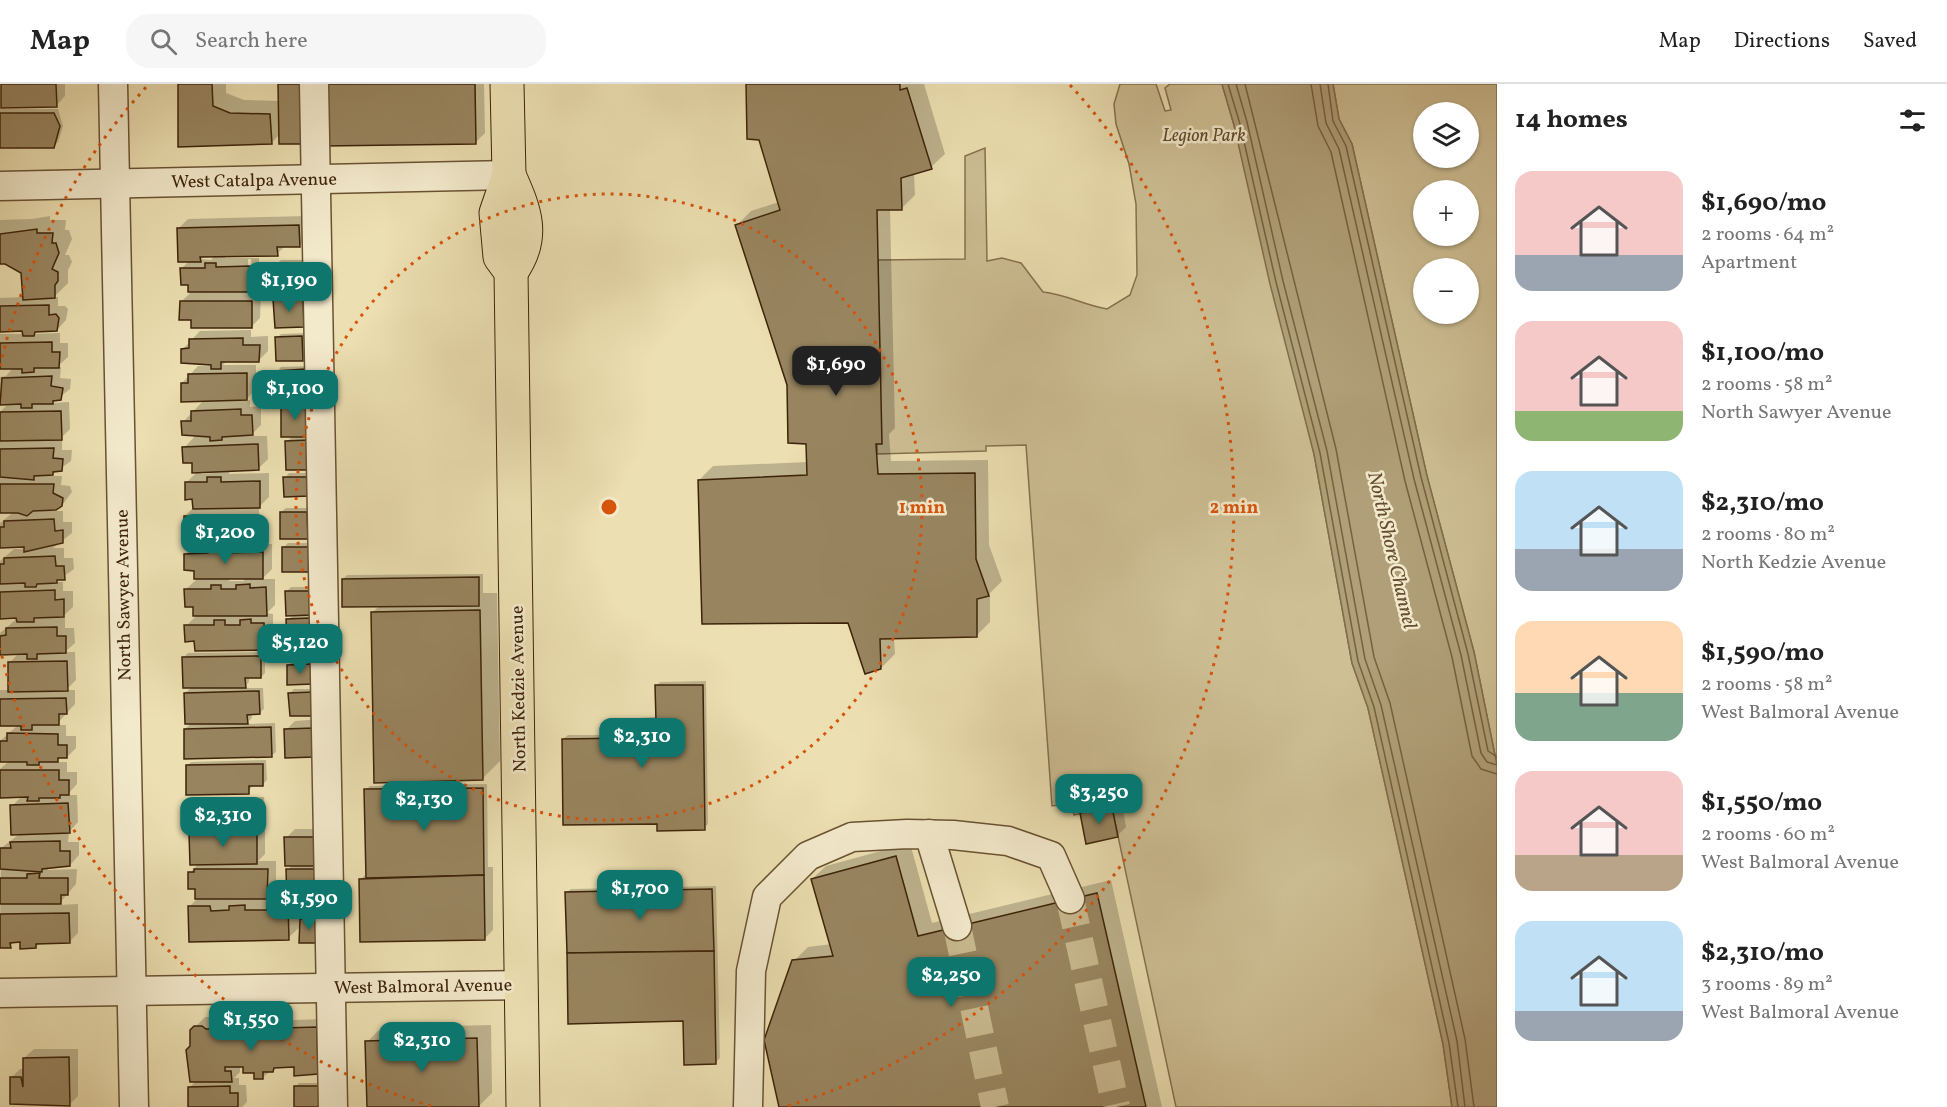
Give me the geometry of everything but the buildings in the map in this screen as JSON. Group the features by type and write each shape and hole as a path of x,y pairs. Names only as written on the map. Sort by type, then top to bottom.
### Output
{"main road":[{"name":"North Kedzie Avenue","path":"507,84 508,175 525,212 524,255 511,272 524,1107"}],"street":[{"name":"North Sawyer Avenue","path":"113,84 134,1107"},
{"path":"314,84 333,1107"},
{"name":"West Catalpa Avenue","path":"0,186 508,175"},
{"path":"929,834 957,926"},
{"path":"748,1107 751,971 767,897 808,856 852,837 929,834 1008,841 1051,856 1070,899"},
{"name":"West Balmoral Avenue","path":"0,993 522,985"}],"green space":[{"name":"Legion Park","path":"1120,84 1156,84 1165,111 1171,110 1165,88 1170,84 1222,84 1314,454 1352,663 1368,708 1443,1044 1452,1107 1176,1107 1112,808 1074,815 1071,803 1052,806 1026,445 986,446 986,451 877,454 878,260 965,259 965,156 985,148 987,261 1002,258 1021,263 1043,292 1107,309 1130,295 1137,275 1136,204 1129,164 1116,124 1114,104"},
{"path":"1333,84 1497,84 1497,765 1474,652 1427,476 1352,144 1339,119"}],"water":[{"name":"North Shore Channel","path":"1222,84 1333,84 1339,119 1352,144 1427,476 1474,652 1497,765 1497,1107 1452,1107 1443,1044 1368,708 1352,663 1314,454"}],"tunnel":[{"path":"1070,899 1116,1107"},
{"path":"957,926 995,1107"}]}
